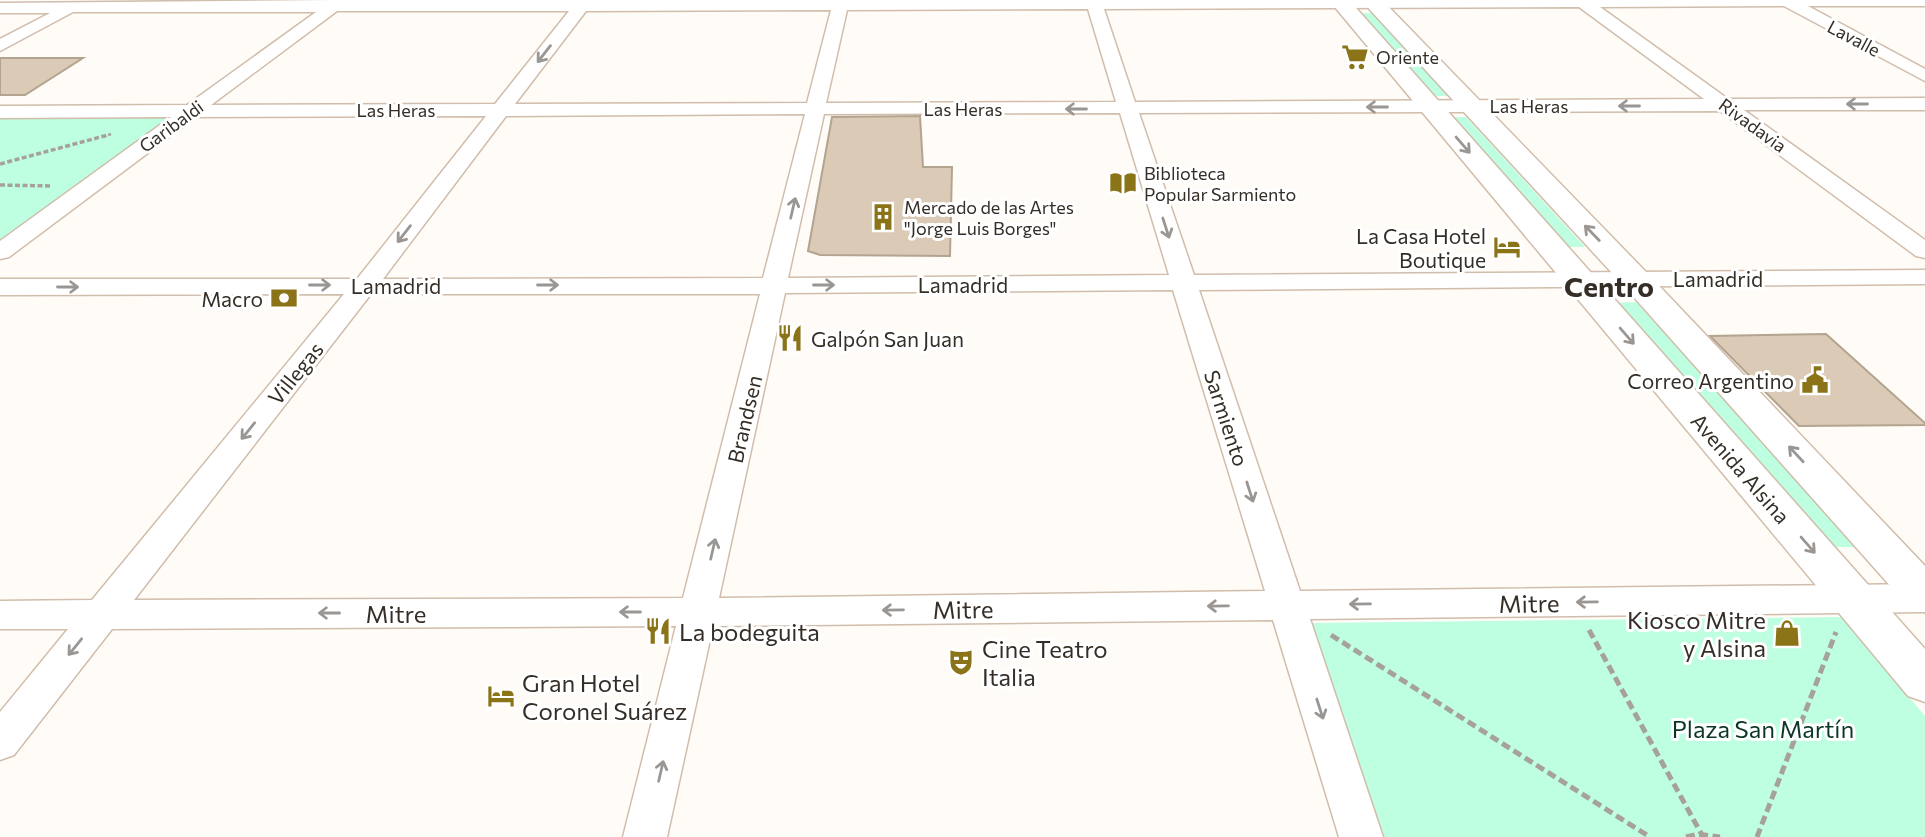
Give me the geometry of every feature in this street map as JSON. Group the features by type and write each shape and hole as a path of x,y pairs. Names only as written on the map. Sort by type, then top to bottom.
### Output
{"main road":[{"path":"1356,1 1471,106 1635,279 1925,596"},
{"name":"Avenida Alsina","path":"1356,1 1430,107 1925,682"}],"street":[{"name":"Rivadavia","path":"1581,1 1925,251"},
{"name":"Lavalle","path":"1784,1 1925,76"},
{"path":"0,8 78,4 337,3 1925,1"},
{"name":"Brandsen","path":"645,837 841,2"},
{"name":"Sarmiento","path":"1094,2 1360,837"},
{"name":"Garibaldi","path":"0,252 337,3"},
{"name":"Villegas","path":"0,742 365,285 583,3"},
{"path":"0,46 78,4"},
{"name":"Las Heras","path":"0,112 1925,104"},
{"name":"Lamadrid","path":"0,288 775,286 1925,277"},
{"name":"Mitre","path":"0,615 698,612 1925,596"}],"path":[{"path":"0,164 119,131"},
{"path":"0,185 65,186"},
{"path":"1758,837 1842,617 1853,599"},
{"path":"1573,602 1702,835"},
{"path":"1287,605 1650,837"},
{"path":"1686,837 1720,837"}],"green space":[{"path":"1361,13 1372,13 1449,96 1435,96"},
{"path":"0,117 172,117 0,242"},
{"path":"1452,117 1466,117 1585,247 1568,247"},
{"path":"1636,302 1859,547 1835,547 1617,303"},
{"name":"Plaza San Martín","path":"1841,617 1925,716 1925,837 1384,837 1311,623"}],"building":[{"path":"0,58 83,58 25,95 0,95"},
{"path":"920,116 923,167 952,167 950,256 820,255 808,251 832,117"},
{"name":"Correo Argentino","path":"1826,334 1925,425 1799,426 1710,336"}],"place":[{"name":"Oriente","path":"1355,57"},
{"name":"Biblioteca Popular Sarmiento","path":"1123,183"},
{"name":"Mercado de las Artes \"Jorge Luis Borges\"","path":"883,217"},
{"name":"La Casa Hotel Boutique","path":"1507,247"},
{"name":"Macro","path":"284,298"},
{"name":"Galpón San Juan","path":"790,338"},
{"name":"Correo Argentino","path":"1815,380"},
{"name":"La bodeguita","path":"658,631"},
{"name":"Kiosco Mitre y Alsina","path":"1787,633"},
{"name":"Cine Teatro Italia","path":"961,662"},
{"name":"Gran Hotel Coronel Suárez","path":"501,696"}],"district":[{"name":"Centro","path":"1609,286"}]}
